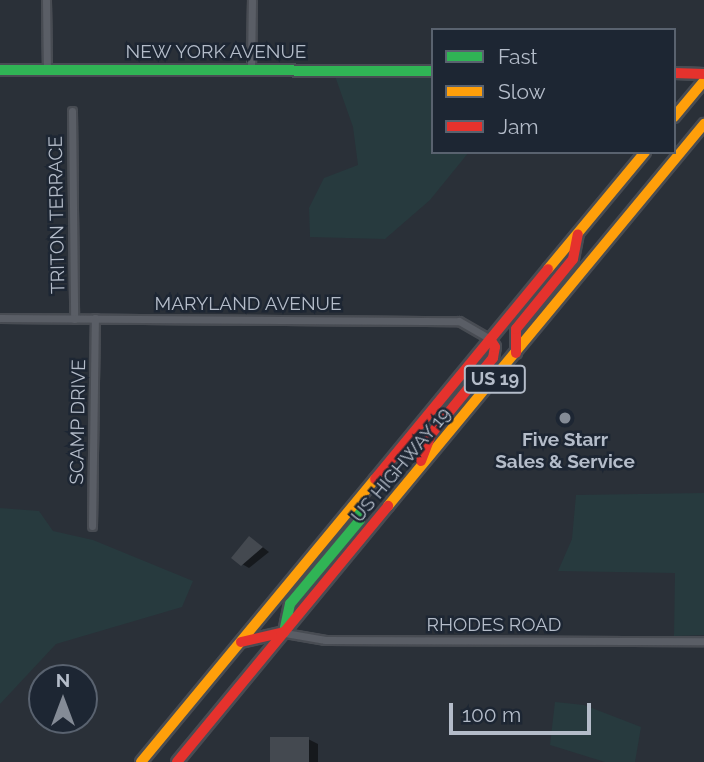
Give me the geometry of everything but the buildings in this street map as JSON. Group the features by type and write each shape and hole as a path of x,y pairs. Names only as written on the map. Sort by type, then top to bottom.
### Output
{"main road":[{"name":"NEW YORK AVENUE","path":"0,70 431,71"},
{"path":"676,74 704,74"},
{"path":"676,115 704,81"},
{"name":"US HIGHWAY 19","path":"177,762 704,124"},
{"name":"US HIGHWAY 19","path":"141,762 643,154"},
{"path":"516,353 516,329 573,259 579,232"},
{"path":"417,472 432,433 493,358 495,347 490,339"},
{"path":"241,642 284,632 284,617 290,604 359,520 360,498"}],"street":[{"path":"46,0 47,70"},
{"path":"251,69 252,0"},
{"name":"TRITON TERRACE","path":"72,111 74,319"},
{"name":"MARYLAND AVENUE","path":"0,318 458,321 490,339"},
{"name":"SCAMP DRIVE","path":"92,526 95,318"},
{"name":"RHODES ROAD","path":"284,632 325,640 704,641"}],"green space":[{"path":"335,76 431,77 431,154 467,154 430,200 385,239 310,237 309,208 324,178 358,165 353,127"},
{"path":"704,493 704,635 674,636 675,573 558,571 572,539 576,495"},
{"path":"0,508 39,511 53,531 93,540 193,581 182,607 56,644 37,664 28,664 28,674 0,704"},
{"path":"555,702 584,705 641,727 635,762 605,762 550,745"}],"traffic: fast":[{"path":"0,70 431,71"},
{"path":"284,632 290,604 360,520 360,498"}],"traffic: slow":[{"path":"676,115 704,81"},
{"path":"388,506 704,124"},
{"path":"548,269 643,154"},
{"path":"141,762 375,479"}],"traffic: jam":[{"path":"676,73 704,74"},
{"path":"516,353 516,329 573,259 578,234"},
{"path":"375,479 548,269"},
{"path":"421,461 432,433 493,358 495,347 490,339"},
{"path":"177,762 388,506"},
{"path":"241,642 284,632"}],"place":[{"name":"Five Starr Sales & Service","path":"565,418"}]}
